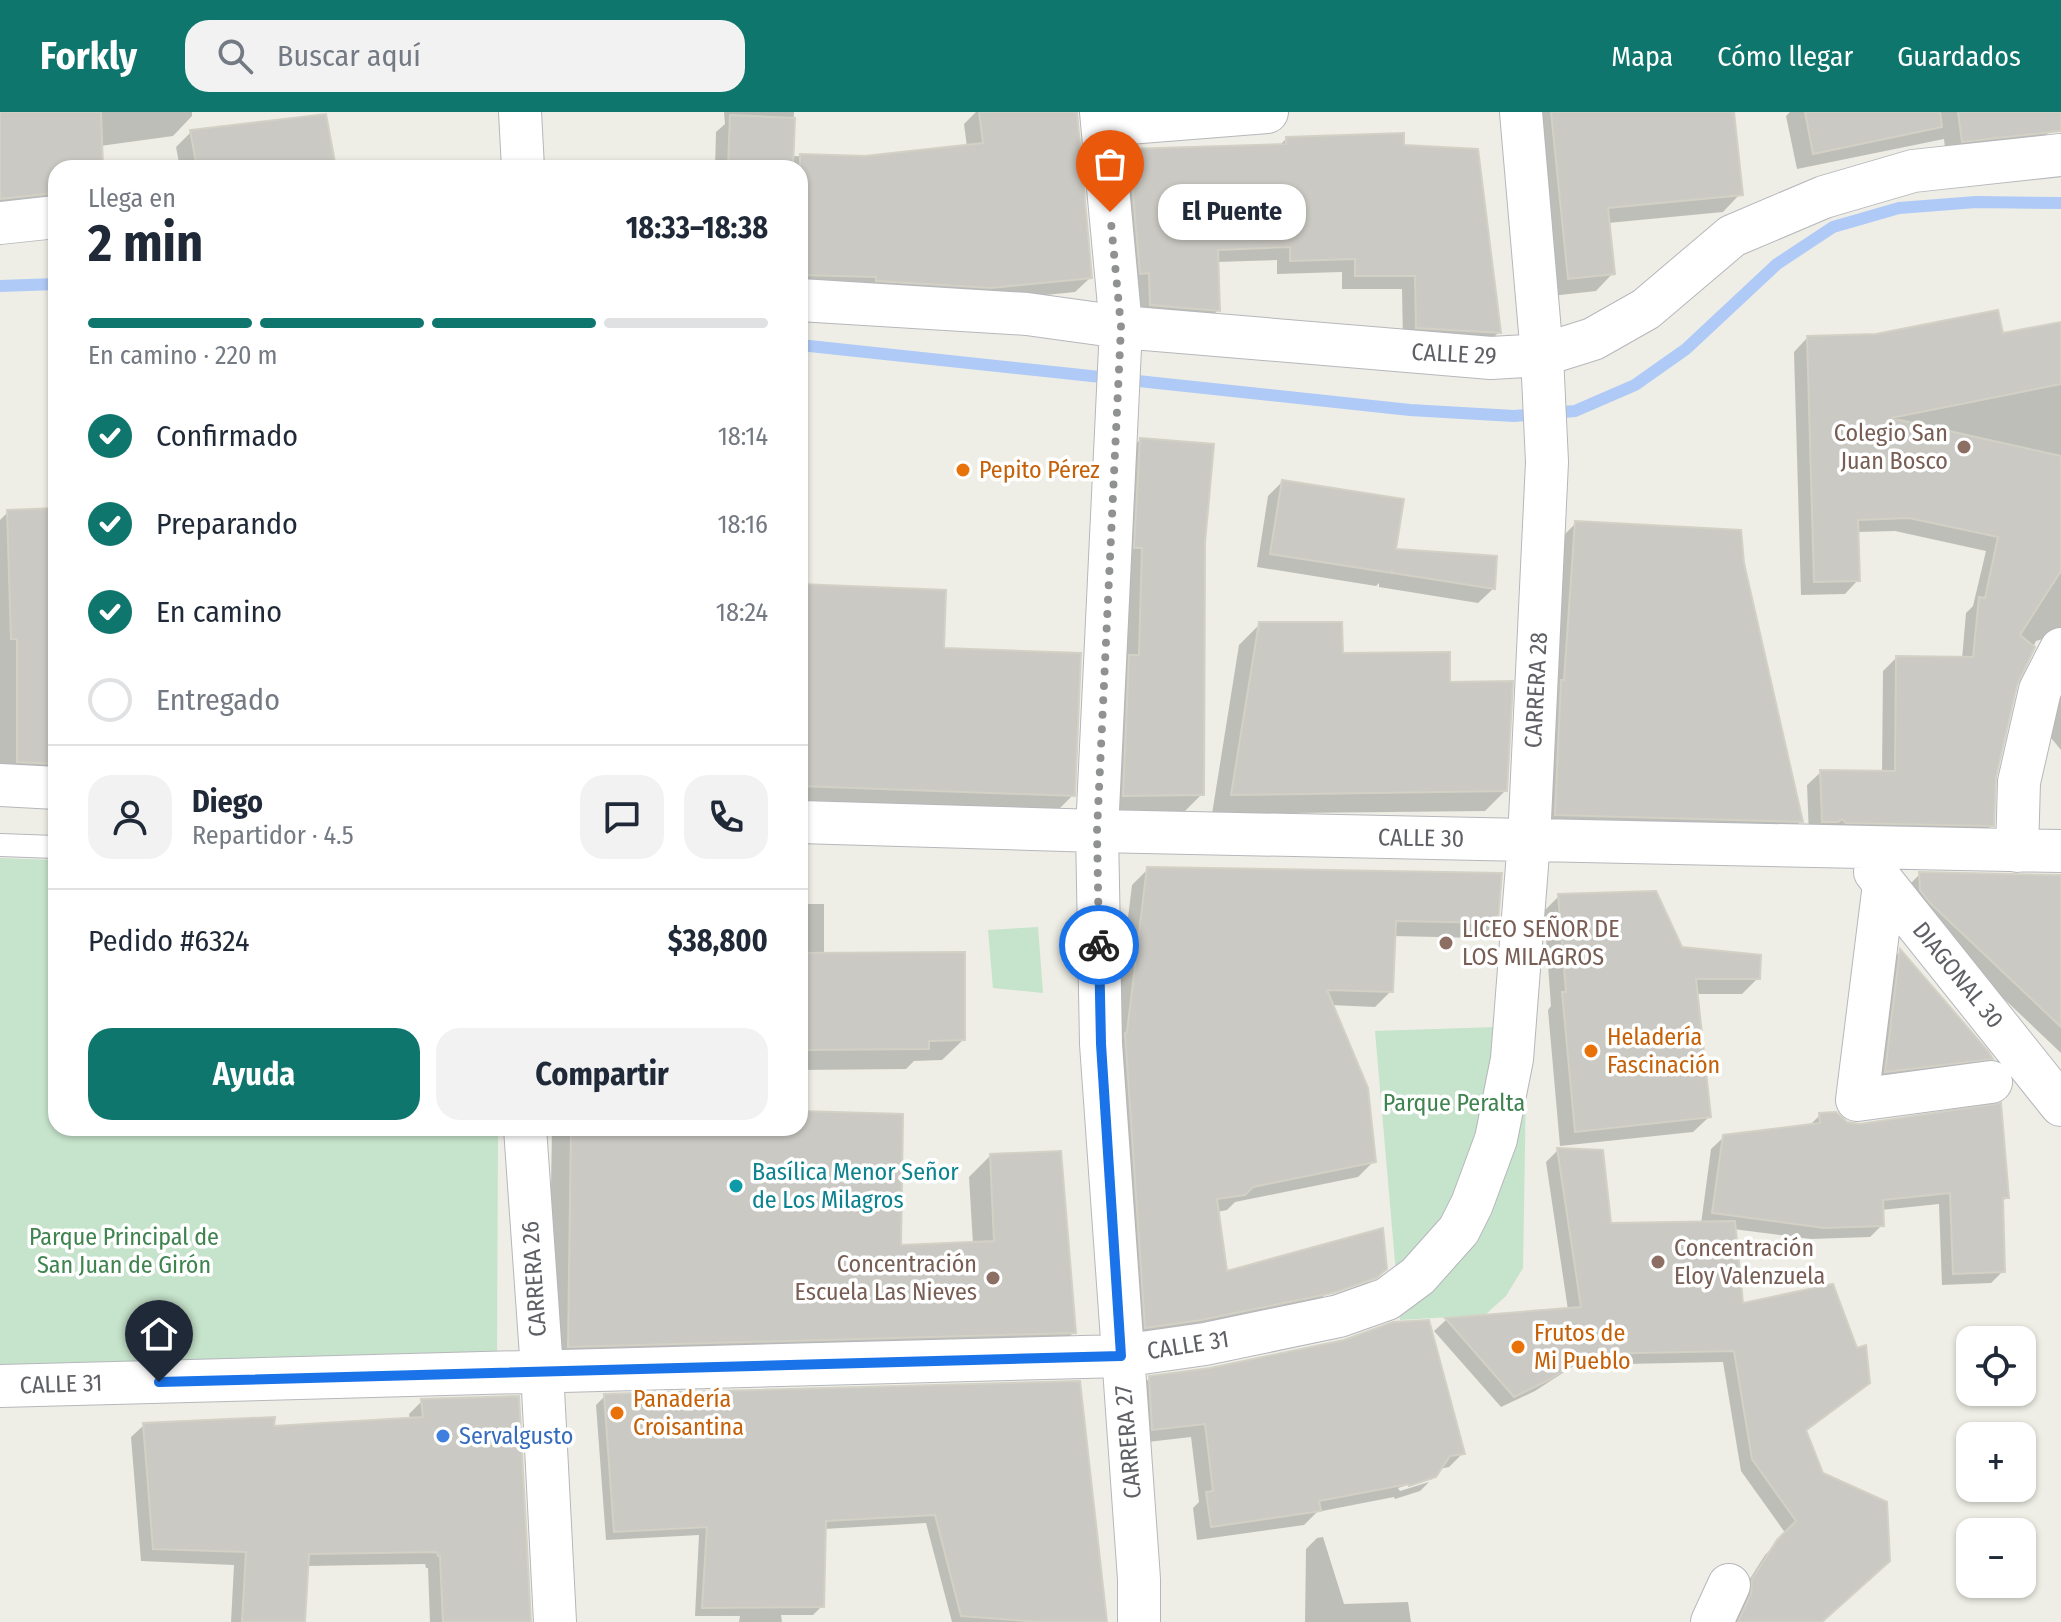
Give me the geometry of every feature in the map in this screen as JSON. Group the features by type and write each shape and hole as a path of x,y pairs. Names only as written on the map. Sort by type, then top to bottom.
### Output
{"street":[{"path":"520,112 523,160"},
{"path":"1102,118 1267,112"},
{"name":"CARRERA 28","path":"1441,1252 1459,1230 1472,1204 1496,1139 1512,1059 1529,840 1547,462 1543,372 1521,112"},
{"name":"CARRERA 27","path":"1102,118 1121,340 1097,831 1101,1044 1139,1579 1139,1622"},
{"name":"CALLE 29","path":"808,300 1027,314 1121,340 1491,358 1543,372 1646,309 1732,236 1824,197 1913,171 2061,155"},
{"path":"0,223 48,218"},
{"path":"2045,845 2019,782 2040,690 2061,649"},
{"path":"0,785 48,788"},
{"name":"CALLE 30","path":"808,822 1854,846 2045,845"},
{"name":"DIAGONAL 30","path":"1854,846 2061,1105"},
{"path":"1884,884 1857,1100 1991,1082"},
{"name":"CARRERA 26","path":"526,1136 555,1622"},
{"name":"CALLE 31","path":"0,1386 1121,1356 1205,1344 1365,1308 1387,1299 1418,1276 1441,1252"},
{"path":"1712,1622 1729,1585"}],"lane":[{"path":"0,845 48,847"}],"green space":[{"name":"Parque Principal de San Juan de Girón","path":"0,858 48,860 48,1136 498,1136 497,1360 0,1378"},
{"path":"1038,927 1043,993 993,988 988,930"},
{"name":"Parque Peralta","path":"1527,1026 1523,1268 1506,1296 1485,1315 1400,1320 1375,1031"}],"building":[{"path":"0,112 101,112 103,160 48,160 48,194 0,199"},
{"path":"979,112 1077,112 1092,278 991,288 876,281 876,277 808,275 808,160 800,160 800,154 865,156 983,143"},
{"path":"1551,112 1734,112 1743,195 1608,208 1615,274 1568,279"},
{"path":"1805,112 1940,112 1942,127 1813,154"},
{"path":"1958,112 2061,112 2061,131 1962,142"},
{"path":"326,114 335,160 196,160 190,130"},
{"path":"730,115 795,118 793,160 728,160"},
{"path":"1404,133 1404,145 1478,149 1501,333 1416,328 1415,276 1355,276 1355,259 1290,261 1290,247 1218,250 1220,311 1150,305 1149,273 1140,274 1129,149 1286,144 1286,137"},
{"path":"1998,310 2003,333 2061,322 2061,384 1891,418 2061,456 2061,571 2020,635 2035,647 2017,685 1996,777 1994,826 1846,823 1842,819 1822,822 1820,770 1895,771 1896,656 1973,657 1979,597 1985,598 1998,537 1909,518 1858,520 1860,581 1814,582 1807,336 1876,334"},
{"path":"1140,438 1214,444 1205,543 1204,795 1123,796 1129,655 1139,655 1142,548 1134,548"},
{"path":"1282,480 1404,499 1396,549 1497,556 1495,589 1270,554"},
{"path":"48,508 48,764 17,762 17,639 11,639 7,510"},
{"path":"1575,521 1741,530 1744,563 1803,822 1555,815 1561,680 1564,680"},
{"path":"808,584 946,590 944,648 1081,653 1075,796 808,786"},
{"path":"1259,622 1342,622 1343,653 1450,652 1450,682 1513,681 1507,791 1231,795"},
{"path":"1147,867 1502,873 1498,923 1396,921 1393,992 1327,990 1368,1088 1376,1162 1253,1187 1245,1195 1217,1199 1227,1271 1383,1228 1387,1269 1376,1278 1333,1293 1145,1328 1125,1033"},
{"path":"1919,872 2061,875 2061,1027 1930,903 1920,890"},
{"path":"1656,891 1682,947 1761,955 1760,979 1696,979 1711,1117 1575,1132 1562,992 1566,992 1558,894"},
{"path":"1900,949 1988,1051 1993,1059 1885,1072"},
{"path":"965,952 965,1040 929,1041 929,1049 808,1050 808,953"},
{"path":"2001,1103 2009,1198 2003,1198 2005,1272 1953,1274 1950,1193 1883,1200 1884,1226 1824,1228 1712,1213 1723,1135 1820,1123 1819,1113 1836,1112 1847,1122 1860,1124"},
{"path":"808,1111 903,1114 901,1245 994,1241 990,1154 1061,1151 1076,1333 568,1347 571,1136 808,1136"},
{"path":"1557,1148 1603,1150 1611,1223 1735,1221 1743,1303 1833,1284 1857,1348 1866,1345 1870,1383 1806,1430 1823,1473 1887,1502 1890,1561 1822,1622 1738,1622 1751,1594 1752,1579 1777,1540 1796,1521 1752,1459 1734,1351 1589,1354 1549,1380 1514,1397 1445,1318 1581,1307"},
{"path":"1429,1320 1465,1454 1450,1456 1436,1477 1409,1486 1319,1501 1321,1511 1211,1527 1206,1492 1213,1491 1205,1424 1152,1430 1149,1376 1210,1368 1344,1340 1393,1322"},
{"path":"1080,1381 1107,1622 1040,1622 961,1616 935,1515 826,1521 824,1607 702,1608 707,1527 614,1532 604,1394"},
{"path":"519,1396 531,1622 443,1622 440,1556 437,1552 309,1554 305,1622 242,1622 246,1552 153,1549 143,1423 275,1417 274,1426 423,1417 421,1399"}],"waterway":[{"path":"808,346 1410,410 1514,416 1575,411 1635,385 1686,349 1777,264 1833,227 1899,208 1976,202 2061,203"},
{"path":"0,286 48,284"}],"way so far":[{"path":"1099,945 1097,831 1121,327 1110,212"}],"place":[{"name":"El Puente","path":"1110,212"},
{"name":"Colegio San Juan Bosco","path":"1964,447"},
{"name":"Pepito Pérez","path":"963,470"},
{"name":"LICEO SEÑOR DE LOS MILAGROS","path":"1446,943"},
{"name":"Heladería Fascinación","path":"1591,1051"},
{"name":"Basílica Menor Señor de Los Milagros","path":"736,1186"},
{"name":"Concentración Eloy Valenzuela","path":"1658,1262"},
{"name":"Concentración Escuela Las Nieves","path":"993,1278"},
{"name":"Frutos de Mi Pueblo","path":"1518,1347"},
{"name":"Panadería Croisantina","path":"617,1413"},
{"name":"Servalgusto","path":"443,1436"}],"route":[{"path":"159,1382 1121,1356 1101,1044 1099,945"}]}
